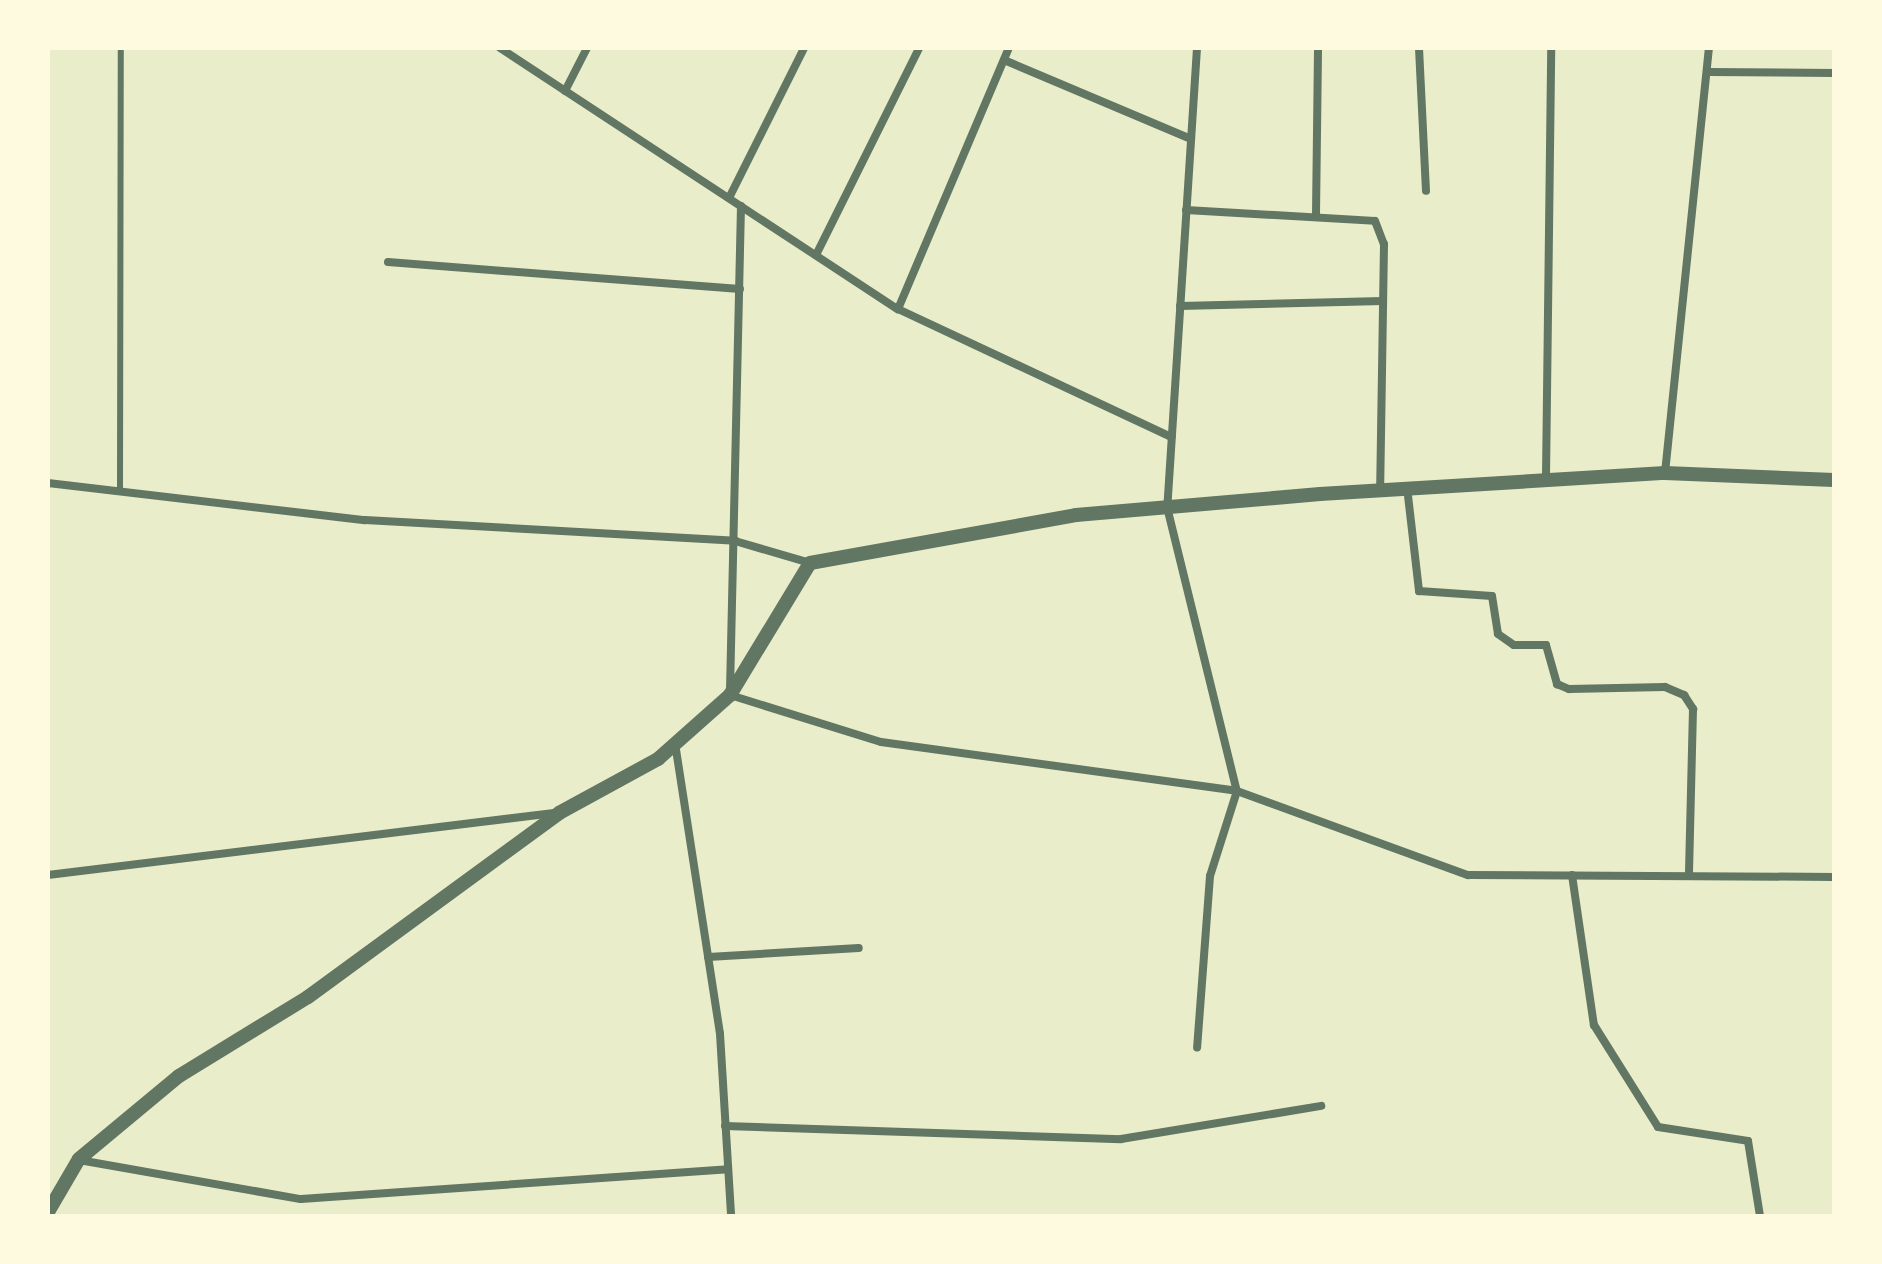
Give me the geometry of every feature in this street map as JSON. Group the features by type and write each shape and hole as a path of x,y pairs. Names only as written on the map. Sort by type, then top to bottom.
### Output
{"street":[{"path":"500,48 898,309 1171,437"},
{"path":"565,91 587,48"},
{"path":"729,198 804,48"},
{"path":"816,255 919,48"},
{"path":"898,309 1009,48"},
{"path":"1197,48 1167,507 1237,791 1210,876 1197,1048"},
{"path":"1316,214 1318,48"},
{"path":"1419,48 1426,191"},
{"path":"1546,477 1551,48"},
{"path":"1665,473 1709,72 1709,48"},
{"path":"1004,60 1191,139"},
{"path":"1709,72 1834,73"},
{"path":"730,695 741,206"},
{"path":"1186,210 1316,214 1375,221 1384,244 1380,489"},
{"path":"388,262 740,289"},
{"path":"1180,306 1383,301"},
{"path":"48,483 365,520 735,541 810,563 1076,515 1380,489 1546,477 1665,473 1834,480"},
{"path":"1407,487 1419,591 1492,596 1498,634 1514,645 1546,645 1557,684 1569,689 1665,687 1684,695 1693,709 1689,876"},
{"path":"48,1212 79,1159 179,1076 308,997 559,813 675,742 730,695 810,563"},
{"path":"730,695 881,742 1237,791 1468,875 1834,877"},
{"path":"675,742 708,957 731,1216"},
{"path":"48,875 559,813"},
{"path":"1572,875 1594,1025 1658,1127 1748,1141 1760,1216"},
{"path":"708,957 859,948"},
{"path":"725,1126 1121,1139 1321,1106"},
{"path":"79,1159 301,1199 728,1169"}],"lane":[{"path":"120,490 121,48"}]}
